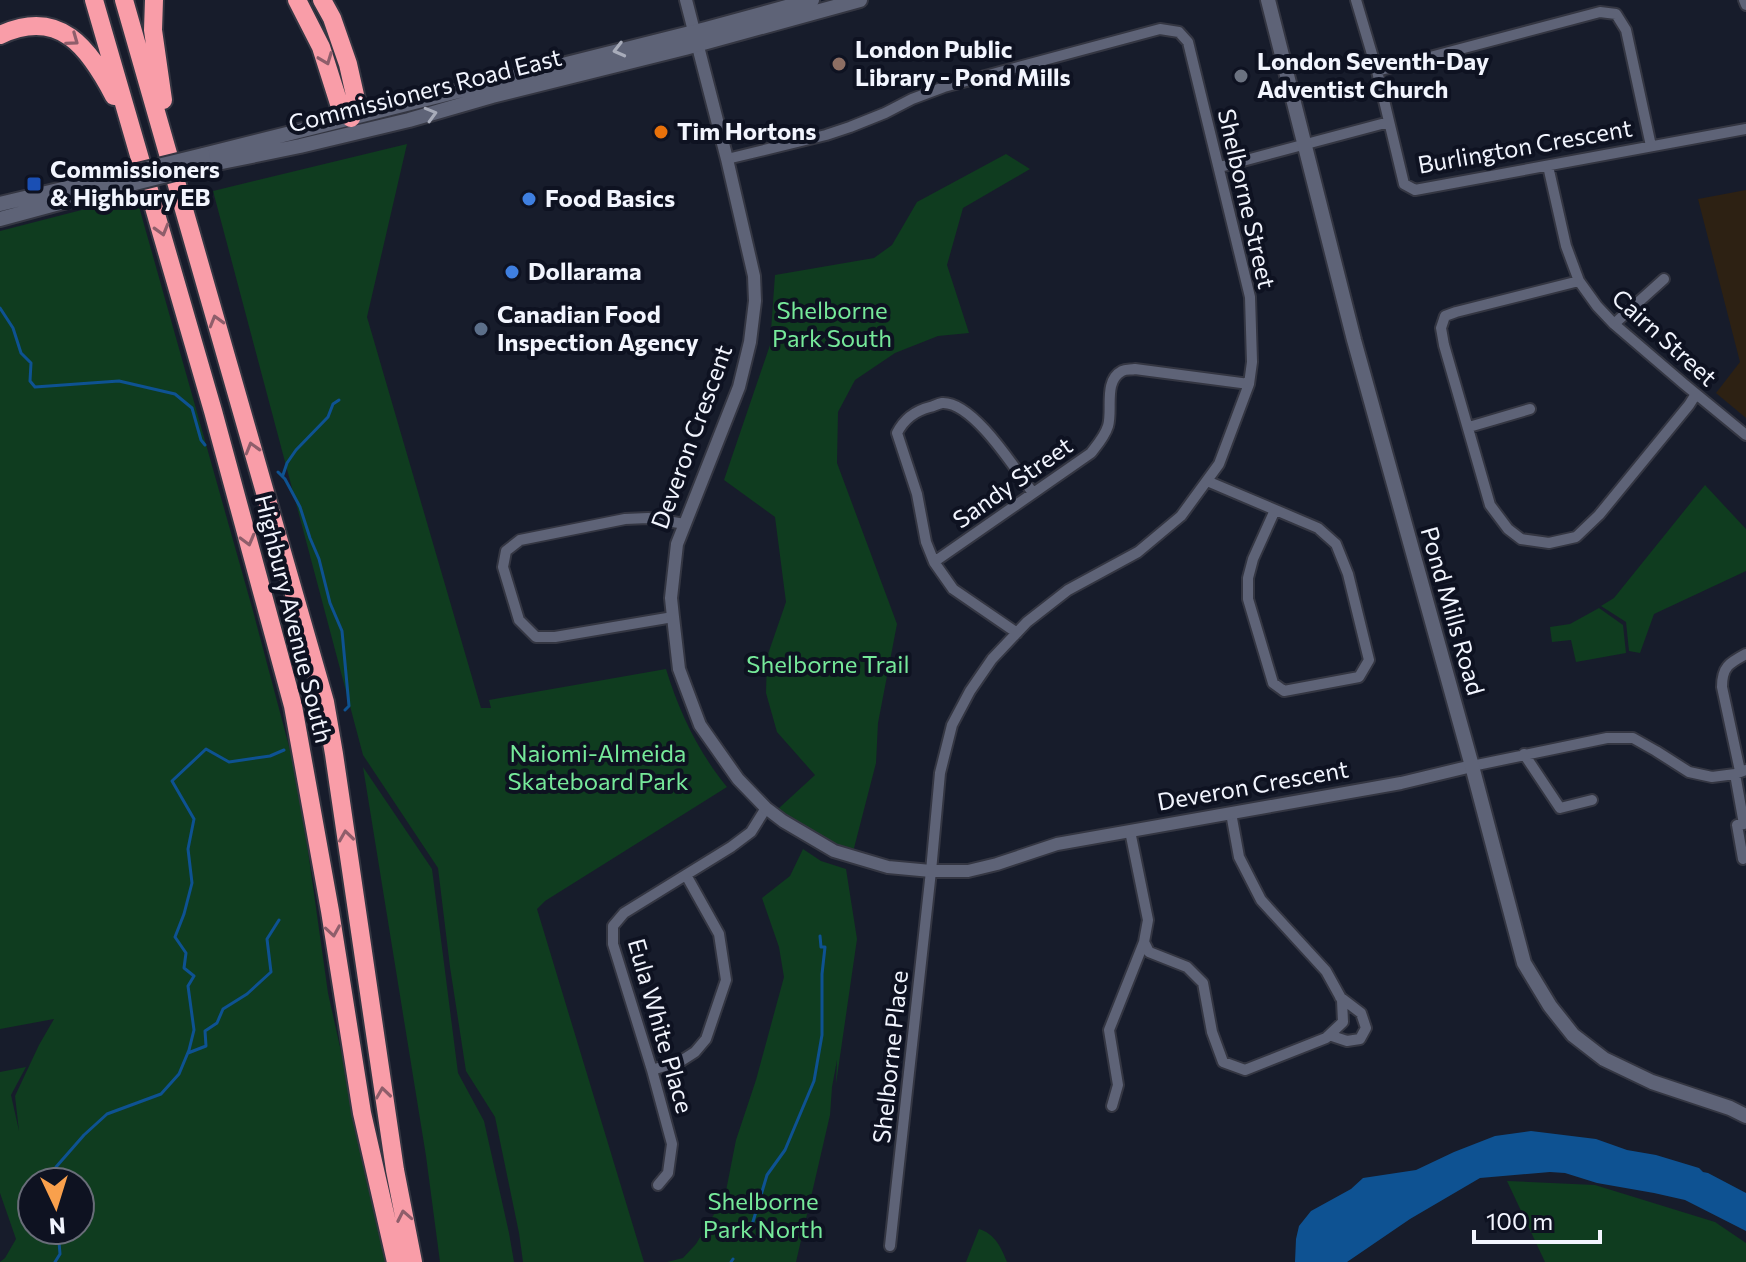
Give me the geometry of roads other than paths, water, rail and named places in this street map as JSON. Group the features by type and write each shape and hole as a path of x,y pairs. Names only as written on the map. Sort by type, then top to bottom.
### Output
{"highway":[{"name":"Highbury Avenue South","path":"94,0 141,155 293,706 362,1113 396,1262"},
{"name":"Highbury Avenue South","path":"124,0 325,702 395,1170 413,1262"},
{"path":"154,0 153,30 168,130 167,146"},
{"path":"297,0 321,47 341,110 353,125"},
{"path":"322,0 332,18 348,64 357,104 353,125"},
{"path":"0,35 14,28 39,26 60,31 78,42 103,74 141,155"}],"main road":[{"name":"Commissioners Road East","path":"696,37 812,0"},
{"name":"Commissioners Road East","path":"0,204 114,182 353,125 696,37 860,0"},
{"name":"Pond Mills Road","path":"1268,0 1354,340 1524,963 1550,1006 1573,1035 1604,1059 1652,1082 1746,1116"},
{"name":"Commissioners Road East","path":"0,219 114,182"}],"street":[{"name":"Deveron Crescent","path":"686,0 754,276 755,301 750,342 739,387 677,544 671,598 679,669 700,725 738,779 766,808 834,851 888,867 968,871 1057,844 1401,783 1472,766"},
{"name":"Burlington Crescent","path":"1356,0 1404,184 1415,190 1746,129"},
{"path":"1377,71 1600,12 1616,14 1626,30 1651,146"},
{"name":"Shelborne Street","path":"727,159 826,135 944,87 1160,29 1179,32 1188,42 1250,297 1252,362 1249,384 1219,464 1181,516 1138,552 1068,590 1027,622 977,680 952,725 940,773 931,871"},
{"path":"1220,167 1389,122"},
{"name":"Cairn Street","path":"1548,166 1566,246 1579,281 1597,306 1614,324 1746,435"},
{"path":"1614,324 1664,279"},
{"path":"1579,281 1456,312 1445,316 1441,328 1490,505 1508,529 1521,539 1549,543 1576,537 1599,515 1696,394"},
{"name":"Sandy Street","path":"934,562 1091,453 1104,437 1114,379 1122,371 1135,369 1249,384"},
{"path":"1017,633 953,589 934,562 926,542 917,494 897,433 903,420 923,408 944,403 963,409 996,442 1033,493"},
{"path":"1469,427 1530,409"},
{"path":"1207,481 1318,528 1336,544 1348,574 1369,660 1359,677 1284,691 1273,683 1248,599 1248,578 1275,510"},
{"path":"673,617 555,637 536,637 519,620 503,567 506,551 520,540 625,519 648,518 685,524"},
{"path":"1743,859 1737,825 1744,824 1740,771 1722,674 1732,661 1746,654"},
{"path":"1472,766 1607,738 1633,738 1689,772 1712,777 1740,771"},
{"path":"1524,754 1560,808 1592,800"},
{"name":"Eula White Place","path":"658,1185 668,1173 672,1144 613,944 613,926 624,913 751,832 766,808"},
{"path":"1144,942 1149,952 1187,967 1203,983 1212,1032 1223,1062 1245,1070 1326,1038 1343,1022 1340,997 1326,971 1261,900 1239,857 1231,813"},
{"path":"1112,1106 1118,1085 1109,1030 1144,942 1148,920 1130,831"},
{"name":"Shelborne Place","path":"890,1246 931,871"},
{"path":"652,1070 681,1061 695,1052 706,1039 726,980 719,934 686,875"},
{"path":"1329,1035 1347,1041 1360,1039 1366,1028 1361,1013 1340,997"}],"water":[{"path":"1531,1131 1596,1139 1699,1168 1746,1193 1746,1231 1685,1200 1550,1172 1480,1178 1410,1219 1347,1262 1295,1262 1299,1226 1311,1211 1351,1189 1363,1178 1416,1170 1495,1136"}],"waterway":[{"path":"0,308 13,328 21,353 31,363 30,381 35,387 119,381 175,394 192,408 205,445"},
{"path":"283,475 296,450 328,417 333,404 339,400"},
{"path":"278,472 300,507 342,631 349,706 345,710"},
{"path":"57,1166 107,1114 161,1094 179,1074 189,1050 194,1030 188,986 194,976 184,968 186,953 175,937 192,883 188,849 194,819 172,781 206,749 229,762 270,756 284,750"},
{"path":"188,1053 206,1046 205,1031 217,1023 223,1009 247,994 271,972 267,939 279,920"},
{"path":"749,1235 767,1175 785,1150 814,1081 822,1035 825,947 821,947 820,936"},
{"path":"55,1262 60,1254 59,1246"}],"place":[{"name":"London Public Library - Pond Mills","path":"839,64"},
{"name":"London Seventh-Day Adventist Church","path":"1241,76"},
{"name":"Tim Hortons","path":"661,132"},
{"name":"Commissioners & Highbury EB","path":"34,184"},
{"name":"Food Basics","path":"529,199"},
{"name":"Dollarama","path":"512,272"},
{"name":"Canadian Food Inspection Agency","path":"481,329"}],"park label":[{"name":"Shelborne Park South","path":"832,325"},
{"name":"Shelborne Trail","path":"828,665"},
{"name":"Naiomi-Almeida Skateboard Park","path":"598,768"},
{"name":"Shelborne Park North","path":"763,1216"}]}
